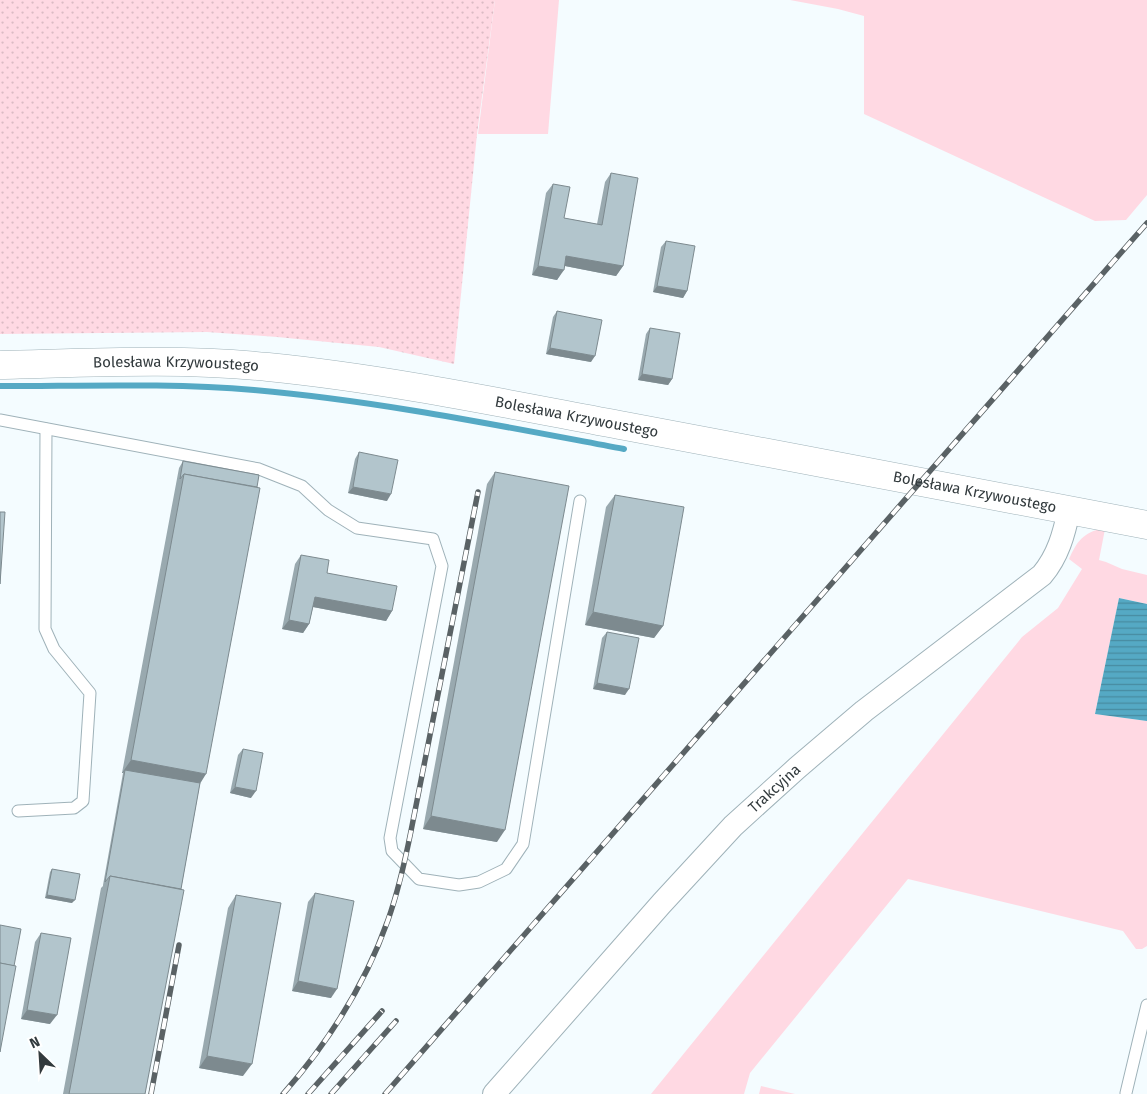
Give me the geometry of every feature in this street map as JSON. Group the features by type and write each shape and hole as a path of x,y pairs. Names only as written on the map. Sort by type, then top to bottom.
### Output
{"street":[{"name":"Bolesława Krzywoustego","path":"0,364 197,363 265,366 339,375 507,404 1147,525"},
{"name":"Trakcyjna","path":"494,1094 662,903 733,826 864,711 1042,575 1054,558 1063,537 1069,510"}],"lane":[{"path":"0,420 259,469 302,486 328,510 357,528 433,539 442,566 390,838 392,851 419,879 459,885 478,882 506,869 523,844 580,501"},
{"path":"18,811 74,808 83,801 90,692 54,649 45,629 46,429"},
{"path":"1126,1093 1147,1005"}],"shaded area":[{"path":"0,0 495,0 477,134 454,364 379,347 207,332 0,334"},
{"path":"495,0 559,0 548,134 478,134"},
{"path":"790,0 1147,0 1147,195 1126,220 1095,221 864,114 864,16"},
{"path":"1099,529 1105,529 1099,560 1122,569 1147,575 1147,604 1119,598 1095,714 1147,721 1147,946 1142,949 1136,949 1123,931 908,879 750,1073 744,1094 651,1094 1022,637 1058,608 1082,569 1069,559 1072,553 1084,537"},
{"path":"761,1086 795,1094 759,1094"}],"water":[{"path":"1119,598 1147,604 1147,721 1095,714"}],"building":[{"path":"611,173 638,178 623,266 566,256 564,270 538,266 553,184 570,187 564,218 602,225"},
{"path":"666,241 695,246 687,291 657,286"},
{"path":"557,311 602,320 595,356 550,348"},
{"path":"650,328 680,333 672,379 642,374"},
{"path":"359,452 398,460 391,494 353,487"},
{"path":"183,461 259,475 257,487 184,474 180,479"},
{"path":"495,472 569,486 505,830 431,816"},
{"path":"184,474 260,488 206,774 131,760"},
{"path":"615,495 684,507 663,626 593,612"},
{"path":"0,512 5,512 0,584"},
{"path":"301,555 329,560 327,573 397,586 392,611 315,597 309,624 289,620"},
{"path":"607,632 639,638 629,689 597,683"},
{"path":"243,749 263,753 256,791 235,787"},
{"path":"125,770 200,783 181,889 110,876 105,882"},
{"path":"52,869 80,874 75,900 47,895"},
{"path":"110,876 184,890 145,1094 69,1094"},
{"path":"315,893 354,901 337,989 298,981"},
{"path":"236,895 281,903 252,1064 207,1056"},
{"path":"0,925 21,929 14,966 0,963"},
{"path":"41,933 71,938 57,1015 27,1010"},
{"path":"0,963 16,966 0,1052"}],"waterway":[{"path":"0,386 159,386 254,390 394,407 624,449"}],"railway":[{"path":"385,1094 1147,223"},
{"path":"283,1094 330,1034 357,990 379,944 392,909 409,842 478,492"},
{"path":"151,1094 179,945"},
{"path":"308,1094 382,1011"},
{"path":"331,1094 396,1021"}]}
